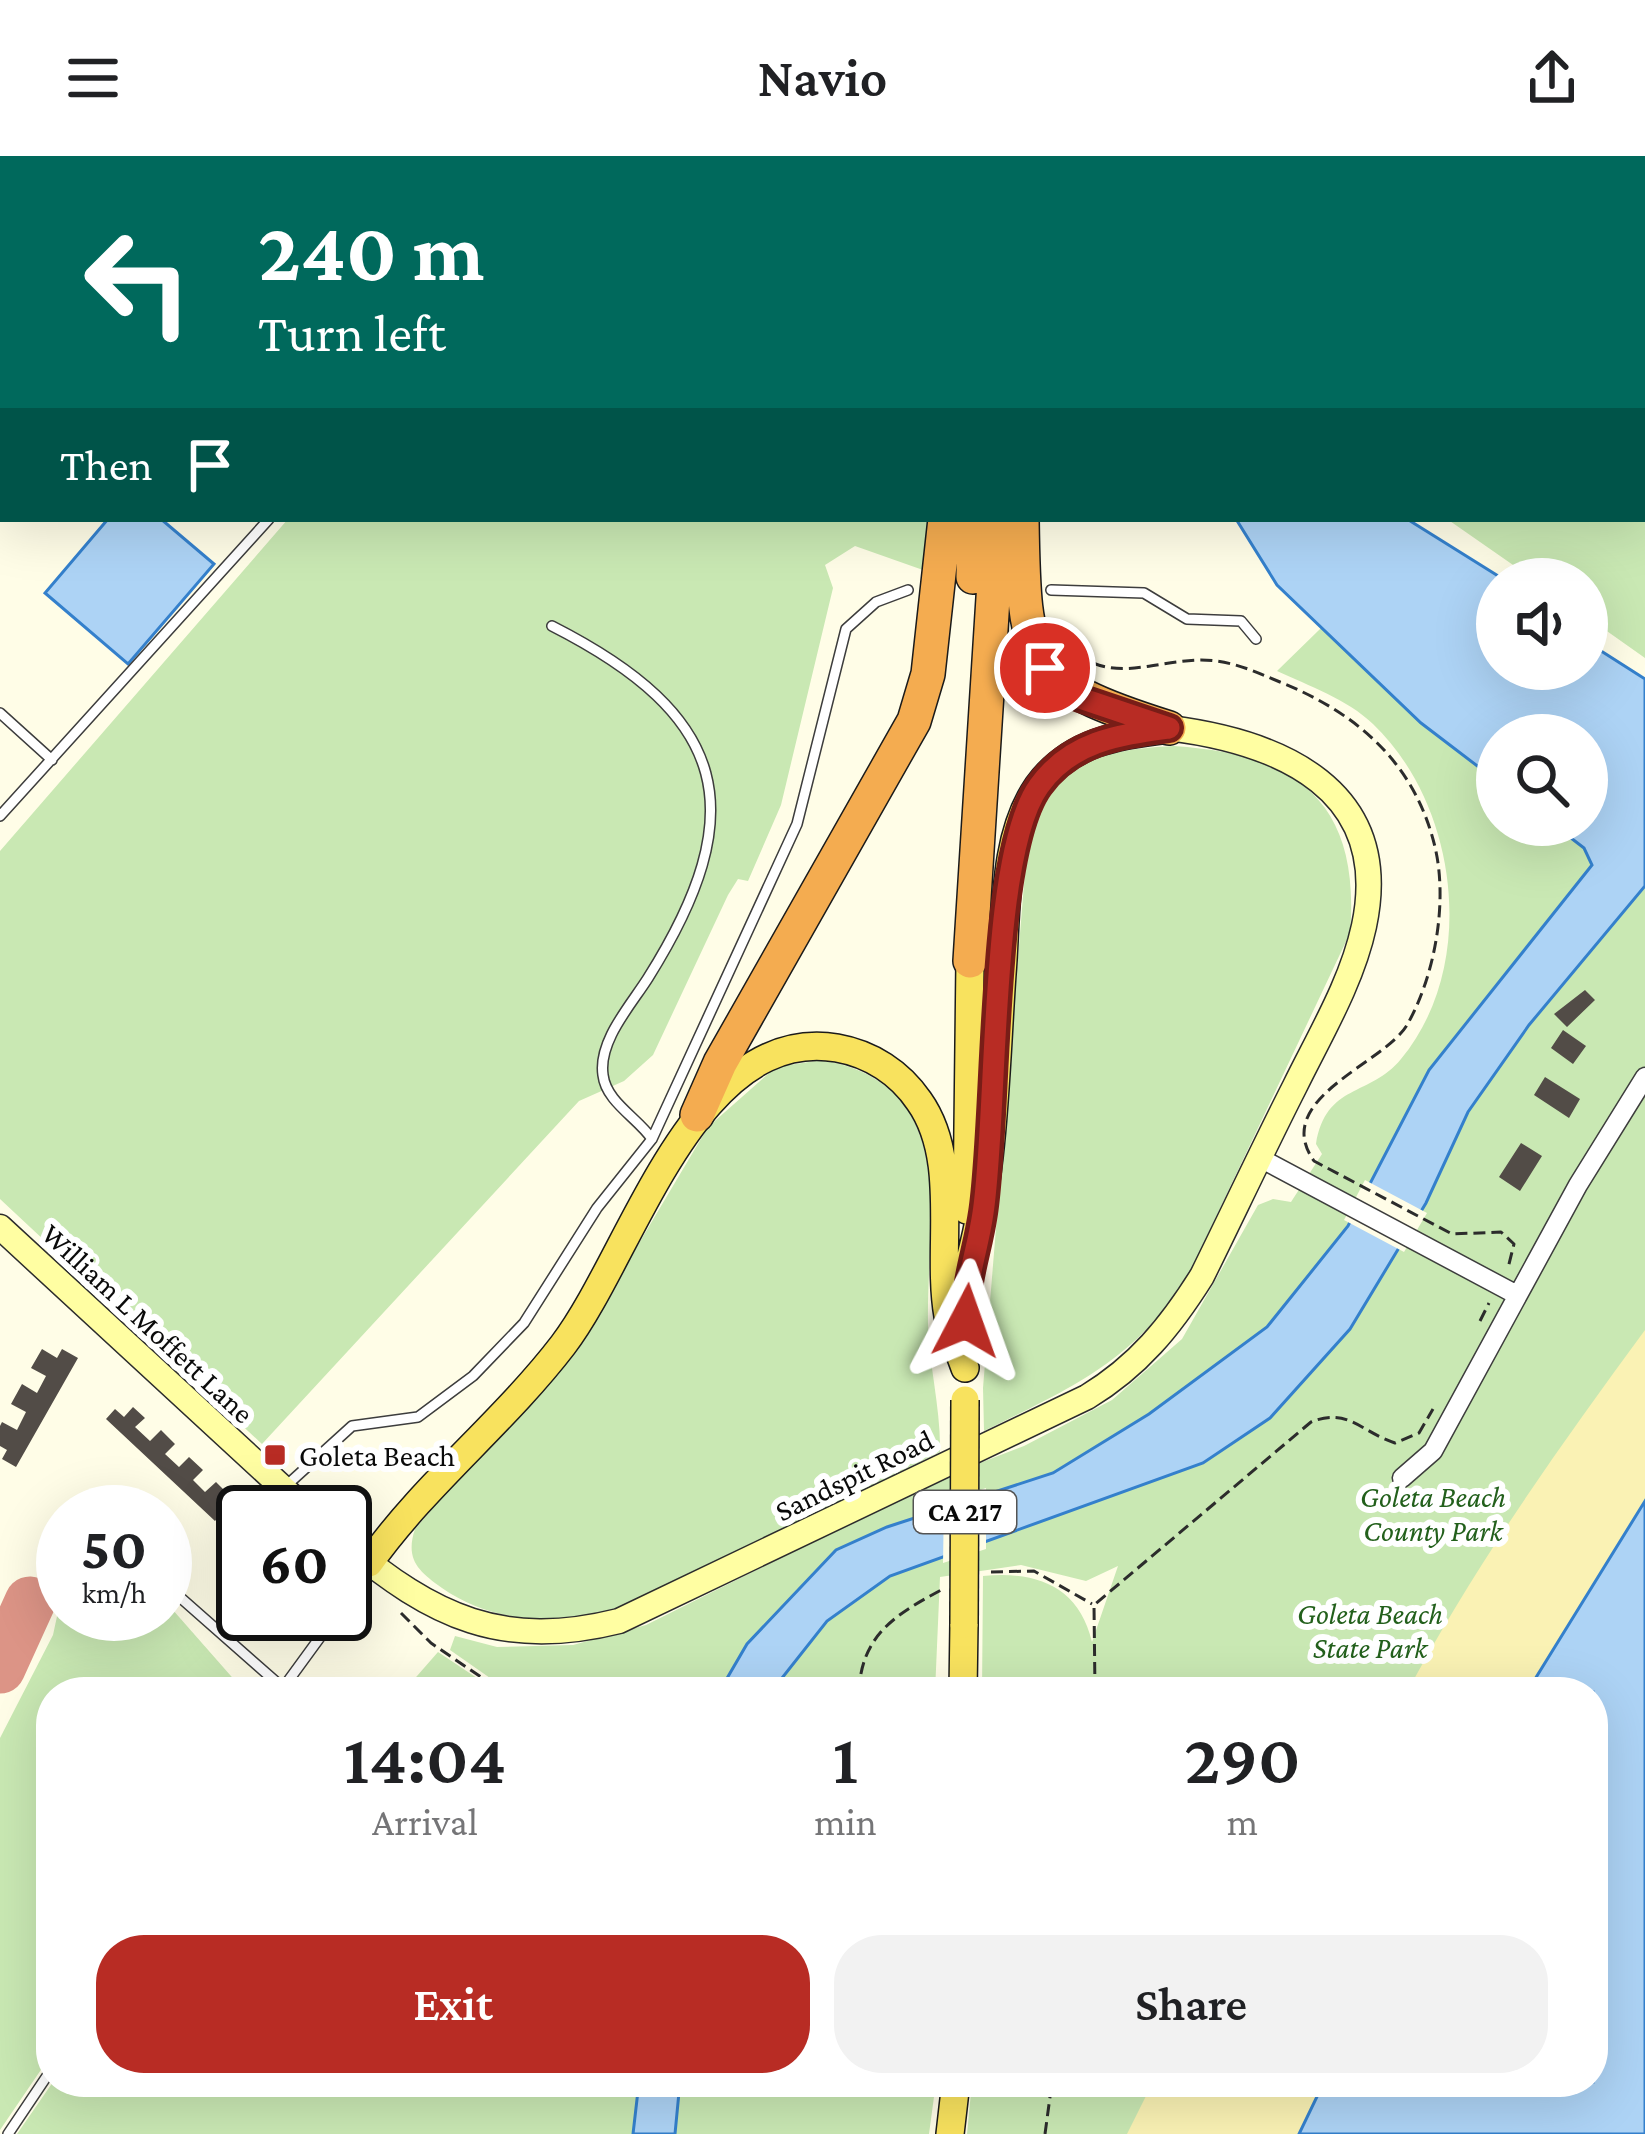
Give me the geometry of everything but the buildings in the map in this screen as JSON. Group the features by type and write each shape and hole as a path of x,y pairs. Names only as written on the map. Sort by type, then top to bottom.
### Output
{"highway":[{"path":"697,1115 720,1063 914,721 928,674 945,522"},
{"name":"CA 217","path":"970,962 965,882 974,522"},
{"name":"CA 217","path":"970,962 998,522"},
{"path":"1022,522 1025,616 1045,668 1080,698 1169,728"}],"main road":[{"path":"966,1274 983,1216 1008,896 1019,824 1038,786 1070,755 1118,736 1169,728"},
{"name":"CA 217","path":"963,1677 970,962"},
{"path":"372,1560 572,1332 697,1115 741,1072 786,1050 843,1049 877,1061 899,1078 926,1111 936,1136 948,1317 965,1368"},
{"path":"950,2134 954,2097"}],"street":[{"name":"Sandspit Road","path":"372,1565 442,1611 505,1631 582,1630 620,1622 1118,1378 1177,1316 1260,1158 1354,960 1367,905 1364,859 1338,801 1301,765 1234,737 1169,728"},
{"path":"1402,1478 1433,1451 1516,1295 1645,1077"},
{"path":"1260,1158 1516,1295"},
{"name":"William L Moffett Lane","path":"0,1226 278,1485"}],"lane":[{"path":"0,816 266,522"},
{"path":"288,1485 352,1426 418,1417 473,1376 524,1323 596,1208 652,1139 797,824 846,629 866,608 908,590"},
{"path":"1051,590 1144,593 1187,619 1241,621 1256,639"},
{"path":"553,626 615,661 676,710 695,745 706,788 710,829 698,884 614,1031 602,1067 608,1090 652,1139"},
{"path":"0,713 52,760"},
{"path":"192,1608 268,1677"},
{"path":"291,1677 317,1641"},
{"path":"8,2134 36,2092"}],"path":[{"path":"1062,640 1082,658 1112,670 1217,662 1308,693 1372,734 1408,779 1425,815 1440,876 1439,905 1413,1012 1397,1038 1329,1090 1306,1125 1307,1150 1323,1167 1447,1232 1501,1232 1515,1253"},
{"path":"1476,1331 1484,1312"},
{"path":"1095,1677 1094,1605 1311,1422 1331,1414 1347,1416 1383,1439 1406,1442 1419,1432 1439,1398"},
{"path":"393,1604 431,1642 481,1677"},
{"path":"1045,2134 1050,2097"}],"green space":[{"path":"285,522 929,522 923,570 855,546 825,565 833,588 781,805 748,881 738,879 728,895 653,1055 624,1081 579,1101 262,1444 0,1199 0,851"},
{"path":"1451,522 1645,522 1645,658 1608,632 1608,558 1503,558"},
{"path":"1360,590 1477,714 1476,846 1608,846 1608,813 1645,793 1645,1501 1536,1677 982,1677 983,1576 1021,1576 1052,1586 1077,1607 1092,1642 1118,1566 1086,1581 1021,1565 940,1577 936,1677 489,1677 450,1650 455,1636 497,1647 573,1645 646,1625 941,1478 1024,1446 1112,1400 1182,1339 1258,1205 1273,1199 1291,1202 1322,1154 1316,1144 1329,1110 1401,1059 1426,1021 1441,978 1449,933 1448,887 1440,841 1424,797 1402,758 1373,724 1327,694 1277,671"},
{"path":"1174,746 1255,760 1287,774 1312,793 1332,818 1344,850 1351,888 1350,933 1189,1274 1168,1304 1100,1369 984,1431 983,1388 1028,835 1053,790 1084,764 1123,751"},
{"path":"822,1060 867,1074 897,1097 917,1127 927,1162 930,1200 928,1324 940,1452 656,1592 607,1611 571,1618 513,1616 476,1606 434,1582 413,1556 415,1529 591,1324 708,1127 776,1067"},
{"path":"192,1632 232,1677 36,1677 36,2077 0,2130 0,1738 50,1641 192,1641"},
{"path":"438,1652 476,1677 416,1677"},
{"path":"43,2097 934,2097 929,2134 17,2134"},
{"path":"971,2097 1317,2097 1299,2134 967,2134"}],"sand":[{"path":"1645,1330 1645,1501 1536,1677 1416,1677 1461,1598"},
{"path":"1146,2097 1317,2097 1299,2134 1127,2134"}],"water":[{"path":"105,522 165,522 214,564 128,664 45,593"},
{"path":"1238,522 1412,522 1476,562 1476,690 1608,690 1608,655 1645,679 1645,886 1529,1025 1468,1112 1426,1203 1350,1329 1270,1418 1203,1463 890,1576 827,1621 783,1677 728,1677 747,1644 836,1550 887,1527 1053,1473 1149,1414 1267,1327 1348,1226 1429,1070 1592,865 1581,846 1608,846 1608,714 1476,714 1476,765 1421,723 1277,585"},
{"path":"1645,1501 1645,2134 1299,2134 1317,2097 1608,2097 1608,1677 1536,1677"},
{"path":"637,2097 679,2097 675,2134 633,2134"}],"pier":[{"path":"1365,1180 1427,1213 1404,1252 1344,1220"},
{"path":"986,1488 986,1549 943,1563 944,1502"}],"taxiway":[{"path":"0,1668 30,1602"}],"place":[{"name":"Goleta Beach","path":"275,1455"}],"route":[{"path":"966,1321 966,1274 983,1216 1008,896 1019,824 1038,786 1070,755 1118,736 1169,728 1080,698 1045,668"}],"park label":[{"name":"Goleta Beach County Park","path":"1433,1513"},
{"name":"Goleta Beach State Park","path":"1370,1630"}]}
